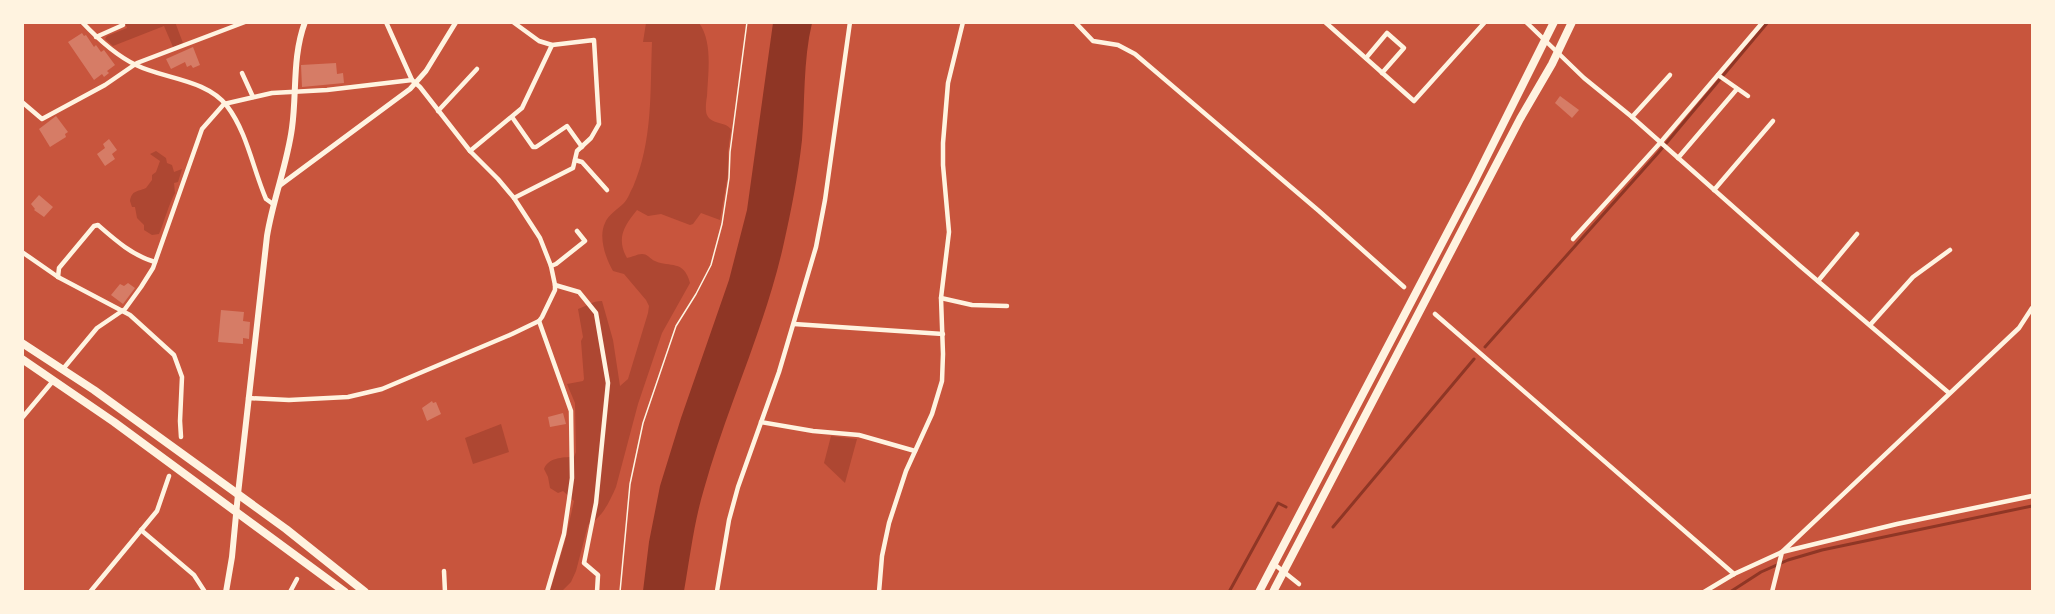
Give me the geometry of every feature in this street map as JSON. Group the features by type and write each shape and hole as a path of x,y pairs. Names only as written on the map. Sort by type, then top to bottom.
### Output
{"highway":[{"path":"1259,591 1474,182 1554,22"},
{"path":"1273,591 1572,22"},
{"path":"22,343 94,390 238,494 365,591"},
{"path":"22,359 345,591"},
{"path":"54,380 63,369"}],"main road":[{"path":"226,591 232,557 264,259 273,204 291,133 297,48 305,22"}],"street":[{"path":"82,22 113,51 135,64 201,88 224,104 243,136 266,199 273,204"},
{"path":"96,37 123,25 122,22"},
{"path":"22,102 42,119 105,86 135,64 245,22"},
{"path":"249,398 290,400 348,398 382,389 539,321 555,290 551,266 540,238 514,198 470,151 414,82 386,22"},
{"path":"279,186 396,101 436,56 456,22"},
{"path":"513,22 539,41 552,45 594,40 599,124 591,138 577,151 573,168 514,198"},
{"path":"717,591 729,520 738,487 794,324 821,224 850,22"},
{"path":"879,591 884,542 898,494 932,414 942,381 941,298 949,232 943,165 947,93 950,68 963,22"},
{"path":"1075,22 1093,41 1118,45 1135,54 1404,287"},
{"path":"1325,22 1414,101 1485,22"},
{"path":"1526,22 1584,78 1632,117 1949,393"},
{"path":"1573,239 1662,145 1763,22"},
{"path":"1366,58 1387,33 1404,48 1382,73"},
{"path":"470,151 522,108 552,45"},
{"path":"438,111 477,69"},
{"path":"242,73 253,97"},
{"path":"1632,117 1670,75"},
{"path":"1718,75 1748,96"},
{"path":"63,369 98,328 122,311 141,287 154,262 202,129 224,104 294,91 414,82"},
{"path":"1678,158 1737,89"},
{"path":"512,117 533,147 567,126 582,147"},
{"path":"1714,190 1773,121"},
{"path":"575,160 582,162 607,190"},
{"path":"58,277 59,268 94,226 98,225 146,260 154,262"},
{"path":"551,266 585,241 576,231"},
{"path":"1818,280 1857,234"},
{"path":"1870,326 1913,277 1950,250"},
{"path":"22,252 58,277 130,315 174,355 183,384 180,422 182,437"},
{"path":"555,285 579,292 596,313 604,353 608,383 607,395 596,503 584,563 598,575 597,591"},
{"path":"941,298 972,305 1006,306"},
{"path":"1772,591 1782,552 2019,328 2032,308"},
{"path":"1435,314 1734,574"},
{"path":"539,321 571,411 572,455 569,500 564,534 547,591"},
{"path":"794,324 943,334"},
{"path":"22,418 54,380"},
{"path":"761,422 813,431 859,435 915,451"},
{"path":"90,591 157,511 169,476"},
{"path":"1704,591 1782,552 1886,526 2032,496"},
{"path":"141,530 194,575 205,591"},
{"path":"1274,564 1299,584"},
{"path":"444,571 445,591"},
{"path":"290,591 297,579"}],"path":[{"path":"620,591 630,484 643,423 676,326 711,265 722,224 747,22"}],"shaded area":[{"path":"175,22 183,43 173,47 164,26 113,46 105,39 127,28 125,23"},
{"path":"646,23 699,23 706,39 709,58 706,113 712,120 731,129 728,174 720,220 701,213 690,225 661,214 648,216 637,210 625,227 622,244 627,258 644,254 655,261 680,267 684,270 690,283 662,333 638,404 614,492 601,514 588,525 571,582 562,591 550,591 574,501 563,491 558,493 550,488 544,469 552,460 574,457 576,452 575,403 567,384 584,379 581,341 583,337 578,309 602,301 613,340 620,386 628,379 648,313 649,306 646,300 624,274 613,271 602,235 606,220 628,197 644,152 649,116 652,42 643,42"},
{"path":"773,23 812,23 806,66 800,153 783,247 766,308 704,489 684,591 643,591 649,542 660,486 729,280 747,210"},
{"path":"156,151 172,165 174,172 182,169 178,182 174,183 175,193 159,234 152,235 144,230 144,225 137,218 135,207 132,207 130,201 134,193 146,188 152,180 152,175 156,172 160,161 150,154"},
{"path":"501,424 509,452 473,464 465,438"},
{"path":"831,436 857,439 845,483 824,463"}],"building":[{"path":"82,33 94,47 96,45 101,52 104,50 115,65 107,71 109,73 104,77 102,74 94,80 68,42"},
{"path":"193,47 200,65 193,68 191,65 187,67 185,62 171,69 166,59"},
{"path":"336,63 337,74 343,73 344,83 302,87 301,65"},
{"path":"1560,96 1579,110 1572,118 1555,103"},
{"path":"56,116 68,132 65,134 66,137 50,147 39,129"},
{"path":"109,139 117,150 112,154 115,159 105,166 97,154 105,148 103,144"},
{"path":"39,195 53,207 44,217 34,210 31,204"},
{"path":"128,283 135,288 123,304 111,295 120,284 124,286"},
{"path":"221,310 244,312 243,321 250,322 249,339 243,338 243,344 218,342"},
{"path":"432,401 436,402 441,414 427,421 422,408"},
{"path":"563,413 566,424 550,427 548,417"}],"waterway":[{"path":"1485,347 1658,153 1768,22"},
{"path":"1333,527 1474,359"},
{"path":"1229,592 1278,503 1286,507"},
{"path":"1730,592 1761,572 1788,560 1822,550 2032,506"}]}
